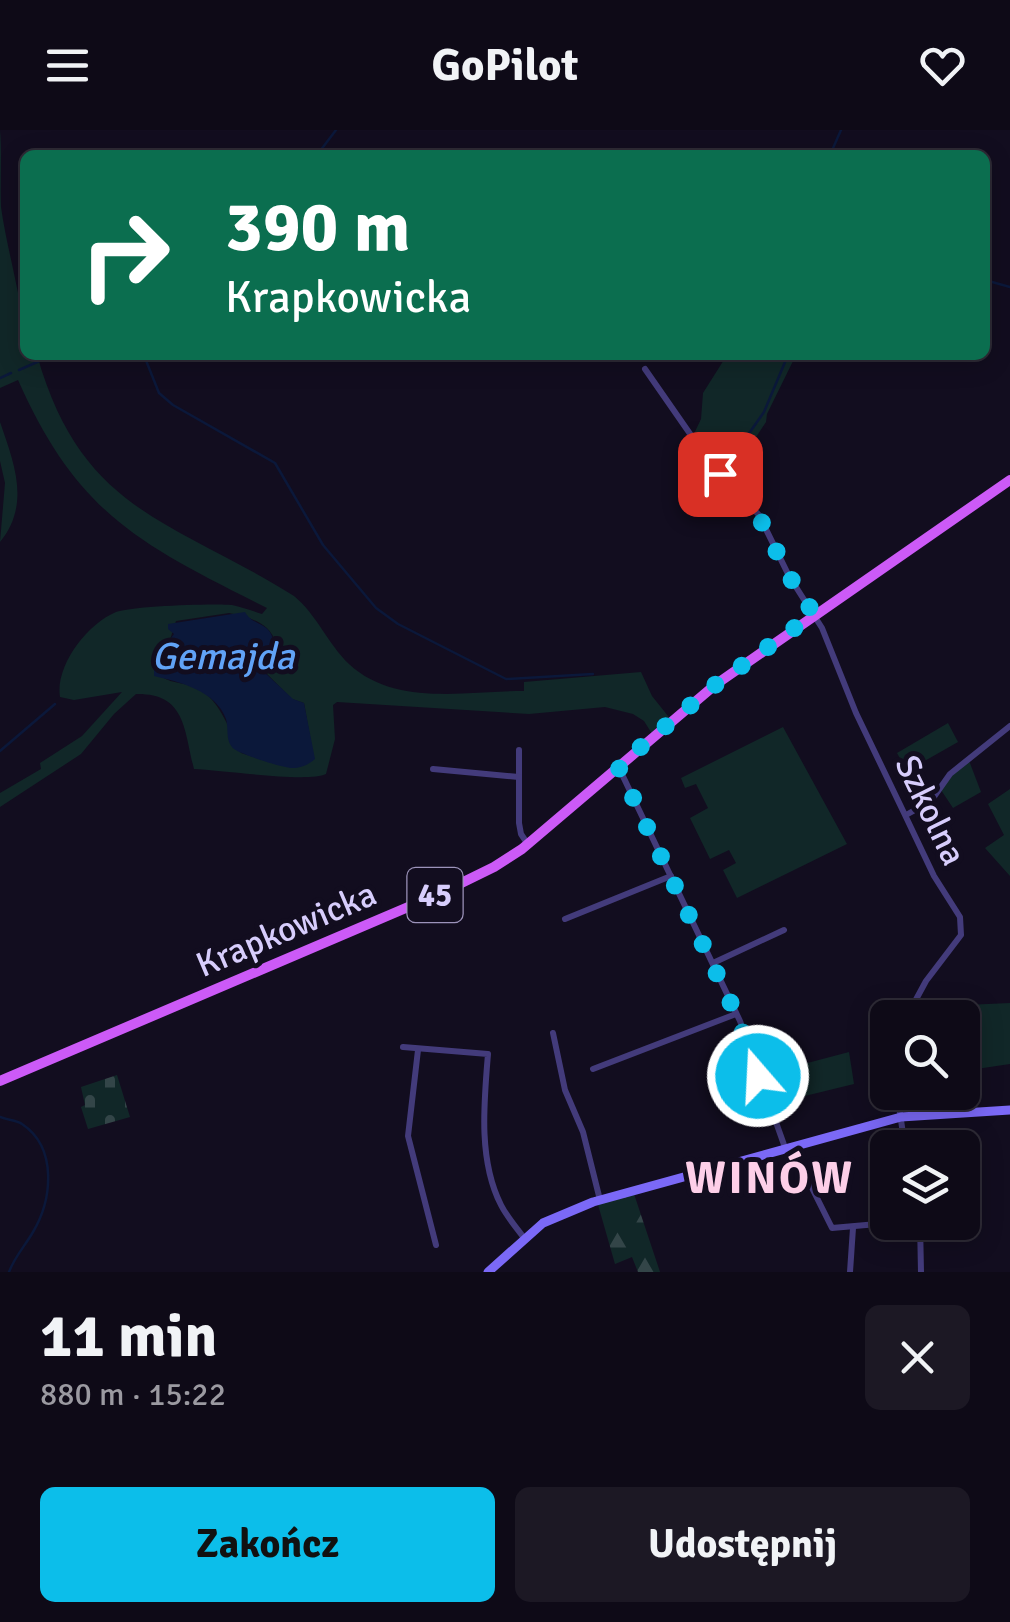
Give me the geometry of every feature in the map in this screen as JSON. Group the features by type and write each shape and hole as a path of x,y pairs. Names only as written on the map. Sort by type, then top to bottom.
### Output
{"main road":[{"name":"Krapkowicka","path":"0,1081 494,867 528,844 715,685 1010,480"},
{"path":"488,1272 524,1238 553,1218 600,1200 901,1117 1010,1110"}],"street":[{"name":"Szkolna","path":"645,368 712,464 754,507 789,576 814,614 905,816 963,928 916,1000"},
{"path":"905,816 930,800 950,774 1010,726"},
{"path":"519,750 520,834 528,844"},
{"path":"618,766 736,1014 785,1148 810,1184 832,1228 870,1226"},
{"path":"433,769 519,777"},
{"path":"565,919 671,876"},
{"path":"713,963 784,930"},
{"path":"593,1069 736,1014"},
{"path":"553,1033 565,1090 583,1132 600,1200"},
{"path":"403,1048 488,1054 484,1106 488,1161 499,1202 524,1238"},
{"path":"418,1048 408,1136 436,1245"},
{"path":"900,1110 903,1130"},
{"path":"850,1272 853,1228"},
{"path":"920,1240 921,1272"}],"green space":[{"path":"0,130 1,207 20,306 20,360 39,360 56,408 79,448 106,480 170,528 294,596 349,664 367,678 410,691 456,694 524,691 524,682 641,672 652,696 672,721 654,737 644,721 633,714 605,707 529,714 337,702 333,705 335,739 326,774 284,777 194,769 184,728 174,707 152,695 136,694 81,754 0,807 0,793 41,769 40,763 82,736 122,692 74,700 60,697 68,660 94,626 125,610 208,604 232,605 262,614 267,608 183,564 117,521 64,464 18,380 0,388","holes":["229,613 248,618 273,636 262,669 292,699 304,703 314,759 279,765 241,753 208,696 154,670 170,657 168,646 176,621"]},
{"path":"724,360 794,360 766,422 727,481 692,438 701,419 703,393"},
{"path":"0,422 14,468 17,498 15,513 0,542 5,483 0,461"},
{"path":"948,723 958,742 907,771 897,753"},
{"path":"783,727 847,844 737,898 723,870 736,863 729,850 710,859 690,818 708,808 696,784 685,788 681,778"},
{"path":"968,758 981,792 953,808 939,787"},
{"path":"1010,789 1010,876 985,848 1004,835 988,804"},
{"path":"1010,1003 1010,1064 980,1068 980,1004"},
{"path":"849,1052 854,1084 768,1105 758,1076"},
{"path":"117,1075 130,1117 88,1129 81,1107 85,1105 81,1087"},
{"path":"633,1191 660,1272 638,1272 632,1257 615,1264 597,1201"}],"water":[{"name":"Gemajda","path":"245,612 273,637 275,646 266,653 263,671 293,699 304,703 315,759 302,766 282,766 234,749 228,739 226,719 214,701 186,685 154,676 154,670 170,657 167,643 174,634 168,624"}],"waterway":[{"path":"321,150 336,130"},
{"path":"832,150 841,130"},
{"path":"990,281 1010,287"},
{"path":"19,370 42,360"},
{"path":"146,360 159,393 173,405 275,463 323,545 376,608 398,624 506,679 593,674"},
{"path":"724,469 764,412 786,360"},
{"path":"0,378 11,373"},
{"path":"0,751 55,704"},
{"path":"0,1117 20,1123 34,1134 42,1146 48,1175 39,1219 9,1272"}],"district":[{"name":"WINÓW","path":"770,1177"}],"route":[{"path":"720,474 754,507 789,576 814,614 715,685 618,766 736,1014 758,1076"}]}
